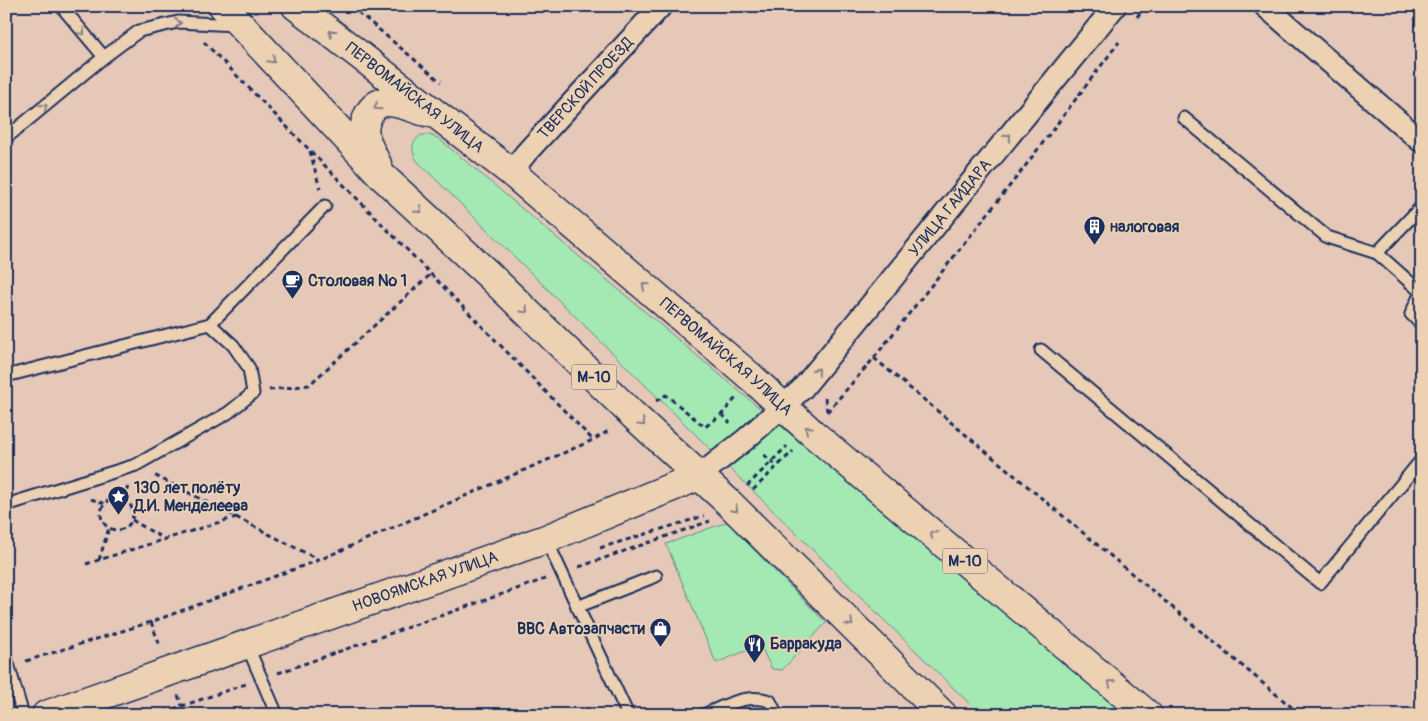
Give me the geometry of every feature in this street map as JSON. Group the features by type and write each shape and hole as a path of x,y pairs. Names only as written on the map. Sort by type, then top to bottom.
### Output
{"main road":[{"name":"ПЕРВОМАЙСКАЯ УЛИЦА","path":"296,6 511,172 752,378 793,398 811,432 1148,715"},
{"name":"М-10","path":"231,16 383,176 490,276 633,415 734,508 943,715"},
{"path":"383,176 365,137 365,123 371,109 384,102 440,116"},
{"name":"НОВОЯМСКАЯ УЛИЦА","path":"46,715 546,539 698,476"}],"street":[{"name":"ТВЕРСКОЙ ПРОЕЗД","path":"511,172 526,153 662,6"},
{"name":"УЛИЦА ГАЙДАРА","path":"793,398 1115,6"},
{"path":"1264,6 1422,142"},
{"name":"НОВОЯМСКАЯ УЛИЦА","path":"698,476 793,398"}],"lane":[{"path":"61,6 104,57"},
{"path":"6,138 104,57 139,31 178,22 231,16"},
{"path":"1184,118 1328,237 1377,254 1421,292 1411,314 1422,325"},
{"path":"6,376 210,324 325,206"},
{"path":"1377,254 1422,206"},
{"path":"6,505 136,465 228,413 254,393 249,368 233,344 210,324"},
{"path":"1041,350 1320,583 1422,459"},
{"path":"546,539 628,715"},
{"path":"577,608 656,576"},
{"path":"247,645 277,715"},
{"path":"8,661 23,715"},
{"path":"703,715 752,697 770,702 777,715"}],"path":[{"path":"351,6 442,83"},
{"path":"1134,22 1145,6"},
{"path":"178,22 200,38 593,440"},
{"path":"793,398 827,412 874,358 1023,169 1122,37"},
{"path":"310,151 325,206"},
{"path":"254,393 309,385 431,274"},
{"path":"874,358 1301,715"},
{"path":"8,661 151,622 319,560 593,440 666,395 705,427 722,414 752,378"},
{"path":"156,715 721,518 734,508 811,432"},
{"path":"136,465 319,560"},
{"path":"113,498 123,499 131,505 133,510 132,520 125,528 109,528 102,519 101,514 105,504 113,498"},
{"path":"86,564 236,517"},
{"path":"132,520 165,539"},
{"path":"99,560 109,528"}],"green space":[{"path":"421,135 438,138 1129,715 981,715 416,160 413,146"},
{"path":"727,522 826,623 782,670 772,669 760,645 716,663 666,544"}],"place":[{"name":"налоговая","path":"1094,246"},
{"name":"Столовая № 1","path":"292,300"},
{"name":"130 лет полёту Д.И. Менделеева","path":"118,516"},
{"name":"ВВС Автозапчасти","path":"661,648"},
{"name":"Барракуда","path":"754,663"}]}
